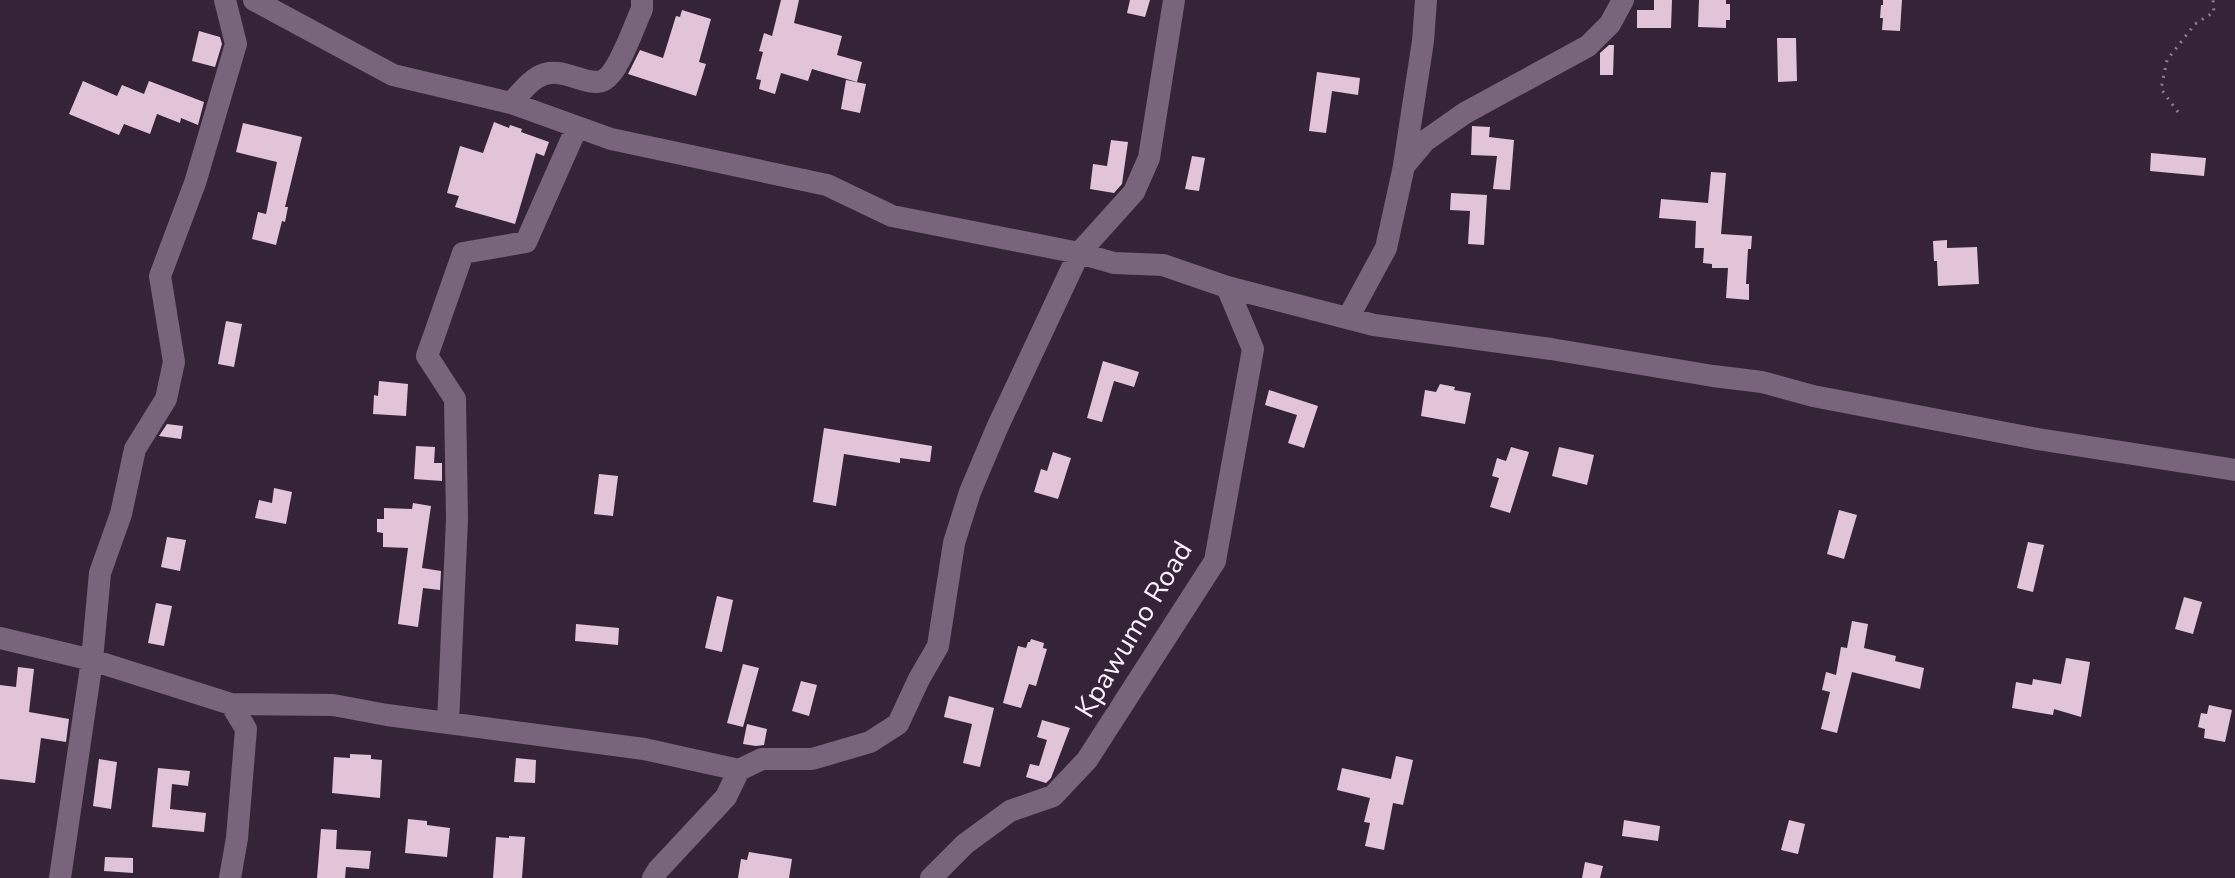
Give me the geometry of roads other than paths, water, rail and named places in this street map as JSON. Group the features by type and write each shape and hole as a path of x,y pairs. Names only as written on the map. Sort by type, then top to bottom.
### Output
{"street":[{"path":"60,878 92,660 100,573 121,514 135,449 166,399 174,362 160,276 195,183 236,44 225,0"},
{"path":"254,0 291,8 393,75 511,103 611,139 827,185 892,216 1079,253 1114,263 1163,265 1227,287 1374,325 1762,382 1813,396 2032,438 2235,470"},
{"path":"511,103 538,76 565,72 591,82 603,81 614,71 642,9 642,0"},
{"path":"0,638 92,660 231,704 333,705 644,749 739,770 762,759 812,759 870,742 898,724 938,646 954,543 970,492 1079,253 1134,192 1149,158 1174,0"},
{"path":"1348,318 1386,248 1404,166 1423,41 1426,0"},
{"path":"1404,166 1425,141 1465,113 1588,46 1610,24 1623,0"},
{"path":"448,723 457,519 455,399 427,356 463,253 526,242 577,127"},
{"name":"Kpawumo Road","path":"931,878 965,844 1010,811 1053,796 1087,760 1215,561 1253,349 1227,287"},
{"path":"230,878 237,838 246,729 231,704"},
{"path":"653,878 726,797 739,770"}]}
